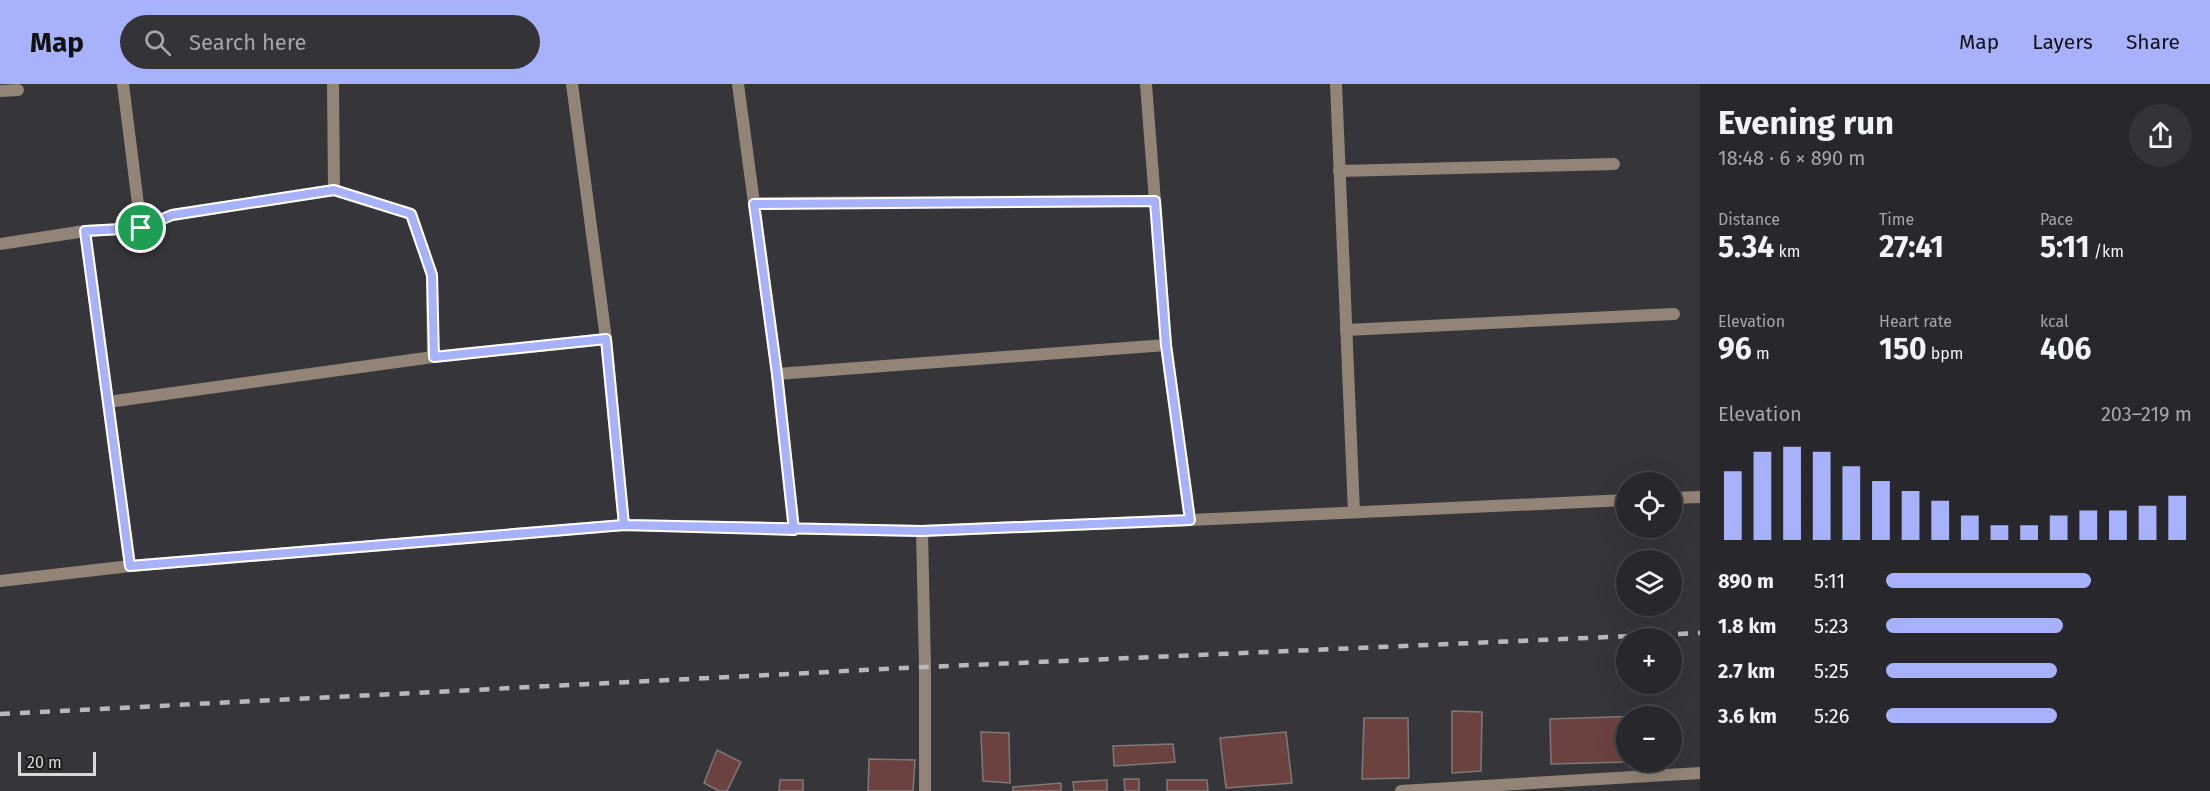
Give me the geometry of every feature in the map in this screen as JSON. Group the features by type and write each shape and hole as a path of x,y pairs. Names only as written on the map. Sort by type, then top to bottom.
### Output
{"street":[{"path":"123,84 141,228"},
{"path":"333,84 334,190"},
{"path":"572,84 606,339 624,525"},
{"path":"738,84 777,374 794,530"},
{"path":"1146,84 1166,345 1190,520"},
{"path":"1335,84 1354,512"},
{"path":"0,91 18,90"},
{"path":"1339,171 1614,164"},
{"path":"0,244 85,231 141,228 172,215 334,190 411,214 432,275 434,357"},
{"path":"754,204 1155,201"},
{"path":"85,231 130,566"},
{"path":"1346,330 1674,314"},
{"path":"108,402 434,357 606,339"},
{"path":"777,374 1166,345"},
{"path":"1682,498 1700,497"},
{"path":"0,581 130,566 624,525 922,531 1616,500"},
{"path":"922,531 926,791"},
{"path":"1401,791 1700,774"}],"building":[{"path":"1452,711 1482,712 1481,771 1452,773"},
{"path":"1616,717 1616,762 1551,764 1550,719"},
{"path":"1364,718 1408,718 1409,778 1362,779"},
{"path":"981,732 1009,733 1010,783 983,781"},
{"path":"1286,732 1292,783 1226,788 1220,738"},
{"path":"1173,744 1175,762 1114,766 1113,746"},
{"path":"717,750 741,762 727,791 719,791 704,783"},
{"path":"869,759 915,760 913,791 868,791"},
{"path":"1124,779 1139,779 1139,791 1125,791"},
{"path":"780,780 803,780 803,791 779,791"},
{"path":"1107,780 1107,791 1074,791 1073,782"},
{"path":"1167,780 1207,780 1208,791 1167,791"},
{"path":"1061,783 1061,791 1013,791 1013,787"}],"railway":[{"path":"0,714 925,667 1700,633"}],"route":[{"path":"141,228 85,231 130,566 624,525 709,527 794,530 777,374 754,204 1155,201 1166,345 1190,520 922,531 794,530 624,525 606,339 434,357 432,275 411,214 334,190 172,215 141,228"}]}
